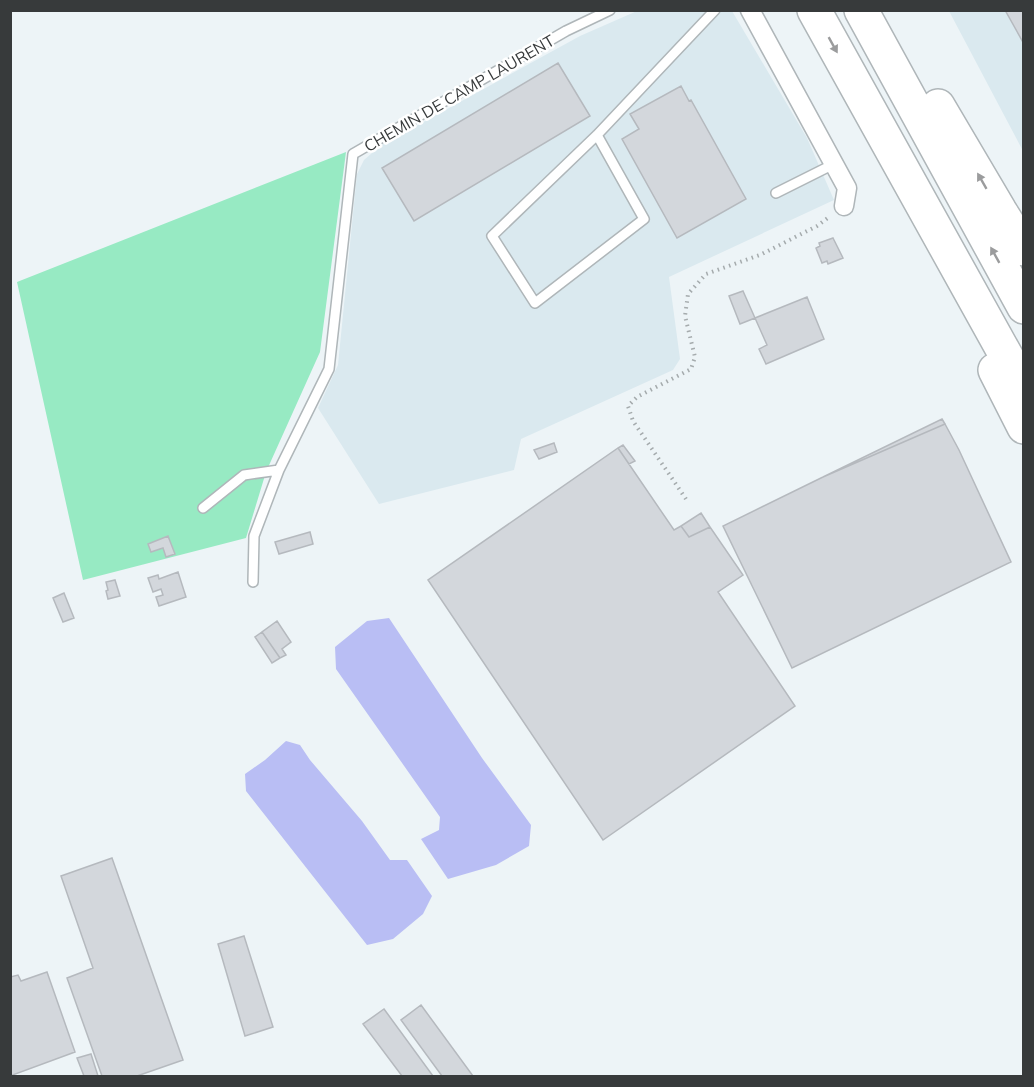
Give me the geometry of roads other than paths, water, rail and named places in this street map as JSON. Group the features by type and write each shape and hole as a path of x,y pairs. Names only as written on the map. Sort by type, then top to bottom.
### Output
{"highway":[{"path":"814,10 1023,388"},
{"path":"861,10 1023,307"},
{"path":"882,10 1023,249"},
{"path":"852,80 1023,426"}],"street":[{"path":"750,10 848,188 844,206"}],"lane":[{"name":"CHEMIN DE CAMP LAURENT","path":"253,582 254,536 279,470 329,369 353,154 566,31 610,10"},
{"path":"597,135 644,219 535,303 492,236 597,135 715,10"},
{"path":"776,193 834,164"},
{"path":"203,508 244,475 279,470"}],"water":[{"path":"389,618 482,758 531,825 529,846 496,865 448,879 421,839 439,830 440,817 336,669 335,647 367,621"},
{"path":"286,741 300,745 362,821 390,860 407,860 432,896 423,914 393,939 367,945 246,791 245,774"}]}
